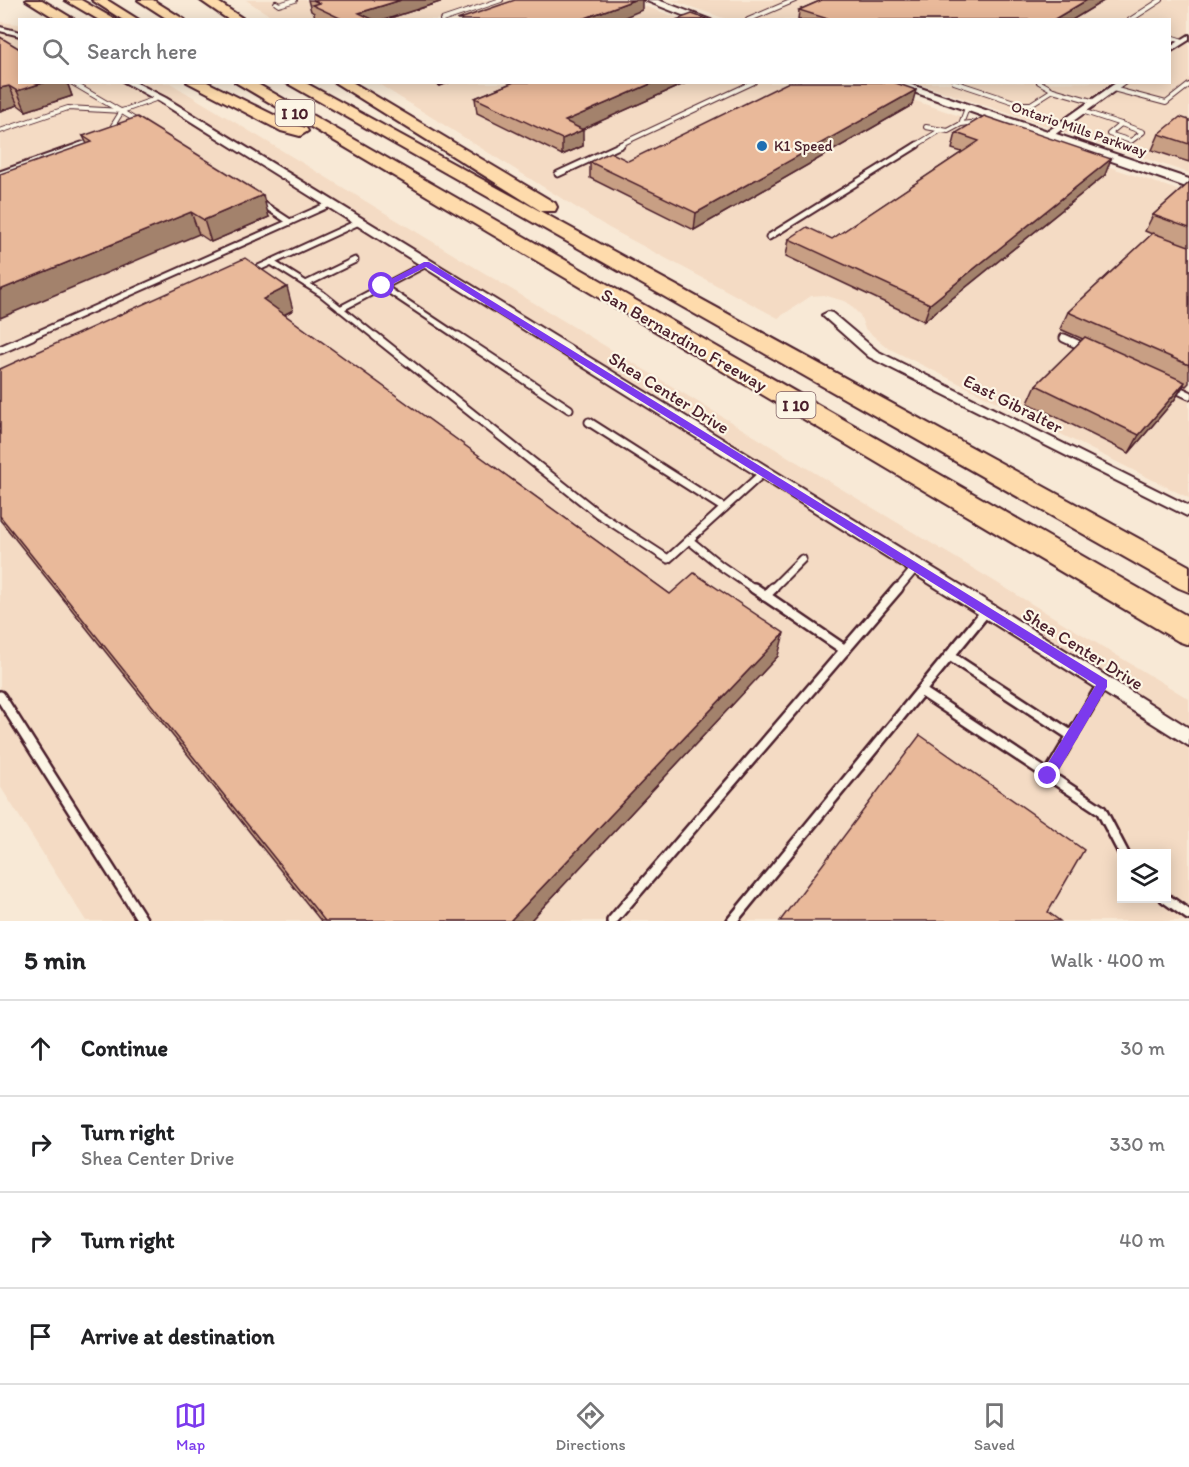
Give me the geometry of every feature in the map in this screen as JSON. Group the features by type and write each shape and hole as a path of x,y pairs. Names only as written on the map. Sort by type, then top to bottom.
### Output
{"highway":[{"path":"32,0 65,18"},
{"path":"71,0 106,18"},
{"path":"98,0 130,18"},
{"path":"144,0 176,18"},
{"path":"206,0 236,18"},
{"path":"218,0 241,18"},
{"path":"198,84 287,128 348,144"},
{"name":"San Bernardino Freeway","path":"245,84 1189,633"},
{"name":"San Bernardino Freeway","path":"296,84 697,309 1189,580"},
{"path":"344,84 628,256 697,309"}],"main road":[{"path":"656,1 701,18"},
{"name":"Ontario Mills Parkway","path":"896,84 1189,184"}],"street":[{"path":"0,29 18,34"},
{"path":"1171,49 1186,39"},
{"name":"Shea Center Drive","path":"132,84 764,472 1189,738"},
{"path":"1047,136 1120,84"},
{"name":"East Gibralter","path":"828,315 873,354 1189,512"}],"lane":[{"path":"276,3 279,5 296,0"},
{"path":"448,18 501,0"},
{"path":"754,17 795,0"},
{"path":"1133,18 1161,0"},
{"path":"1171,37 1186,39"},
{"path":"75,84 141,124"},
{"path":"558,174 750,84"},
{"path":"960,84 1025,105 1031,104 1053,90"},
{"path":"1042,84 1053,90 1095,102"},
{"path":"1113,89 1166,103 1189,86"},
{"path":"0,130 68,108 122,111 158,98"},
{"path":"961,124 967,108"},
{"path":"108,135 122,111"},
{"path":"1082,111 1121,124 1143,132 1131,141 1109,134 1121,124"},
{"path":"926,127 948,131 961,124 1001,120"},
{"path":"769,237 940,130"},
{"path":"0,174 98,139"},
{"path":"250,196 290,222"},
{"path":"0,350 330,204"},
{"path":"249,272 359,222"},
{"path":"306,284 355,260"},
{"path":"271,262 340,309 606,518 668,559 764,472"},
{"path":"340,309 426,264"},
{"path":"382,286 569,410"},
{"path":"1064,338 1095,352"},
{"path":"1168,386 1189,395"},
{"path":"589,422 724,508"},
{"path":"689,540 721,566 845,650"},
{"path":"765,596 802,559"},
{"path":"612,921 917,567"},
{"path":"732,921 987,610"},
{"path":"950,656 1072,736"},
{"path":"1048,776 1103,683"},
{"path":"921,691 1101,810 1121,849"},
{"path":"0,696 142,921"},
{"path":"1171,902 1189,915"}],"shaded area":[{"path":"246,0 627,0 678,18 274,18"},
{"path":"671,0 1189,0 1189,173 920,84 1171,84 1171,18 723,18"},
{"path":"0,22 18,24 18,84 172,84 1189,699 1189,921 86,921 0,786"},
{"path":"379,84 866,84 1189,194 1189,498 888,348 865,329 860,315 847,302 824,295 811,296 778,318 609,228"}],"building":[{"path":"313,0 401,0 359,13 370,18 340,18 312,5 319,3"},
{"path":"515,0 634,0 585,18 463,18"},
{"path":"822,0 1087,0 1056,18 825,18 799,10"},
{"path":"692,14 703,18 681,18"},
{"path":"0,37 18,48 18,84 40,84 17,91 9,86 0,88"},
{"path":"509,84 650,84 565,121 583,130 562,139 475,98"},
{"path":"785,84 899,84 916,90 696,213 590,162 610,152 628,161"},
{"path":"984,116 1111,159 930,304 789,239 807,227 832,239 979,141 956,133"},
{"path":"137,117 263,195 204,220 191,212 0,290 0,174 92,142 83,136"},
{"path":"1180,117 1189,120 1189,144 1159,134"},
{"path":"1189,183 1189,228 1153,215"},
{"path":"1153,233 1189,246 1189,365 1068,312"},
{"path":"245,258 287,287 263,299 670,594 694,573 784,633 510,921 325,921 0,516 0,369"},
{"path":"1085,337 1185,382 1139,435 1036,385"},
{"path":"920,735 1084,850 1048,912 1060,921 780,921"}],"place":[{"name":"K1 Speed","path":"762,146"}],"route":[{"path":"382,286 426,264 1103,683 1048,776"}]}
